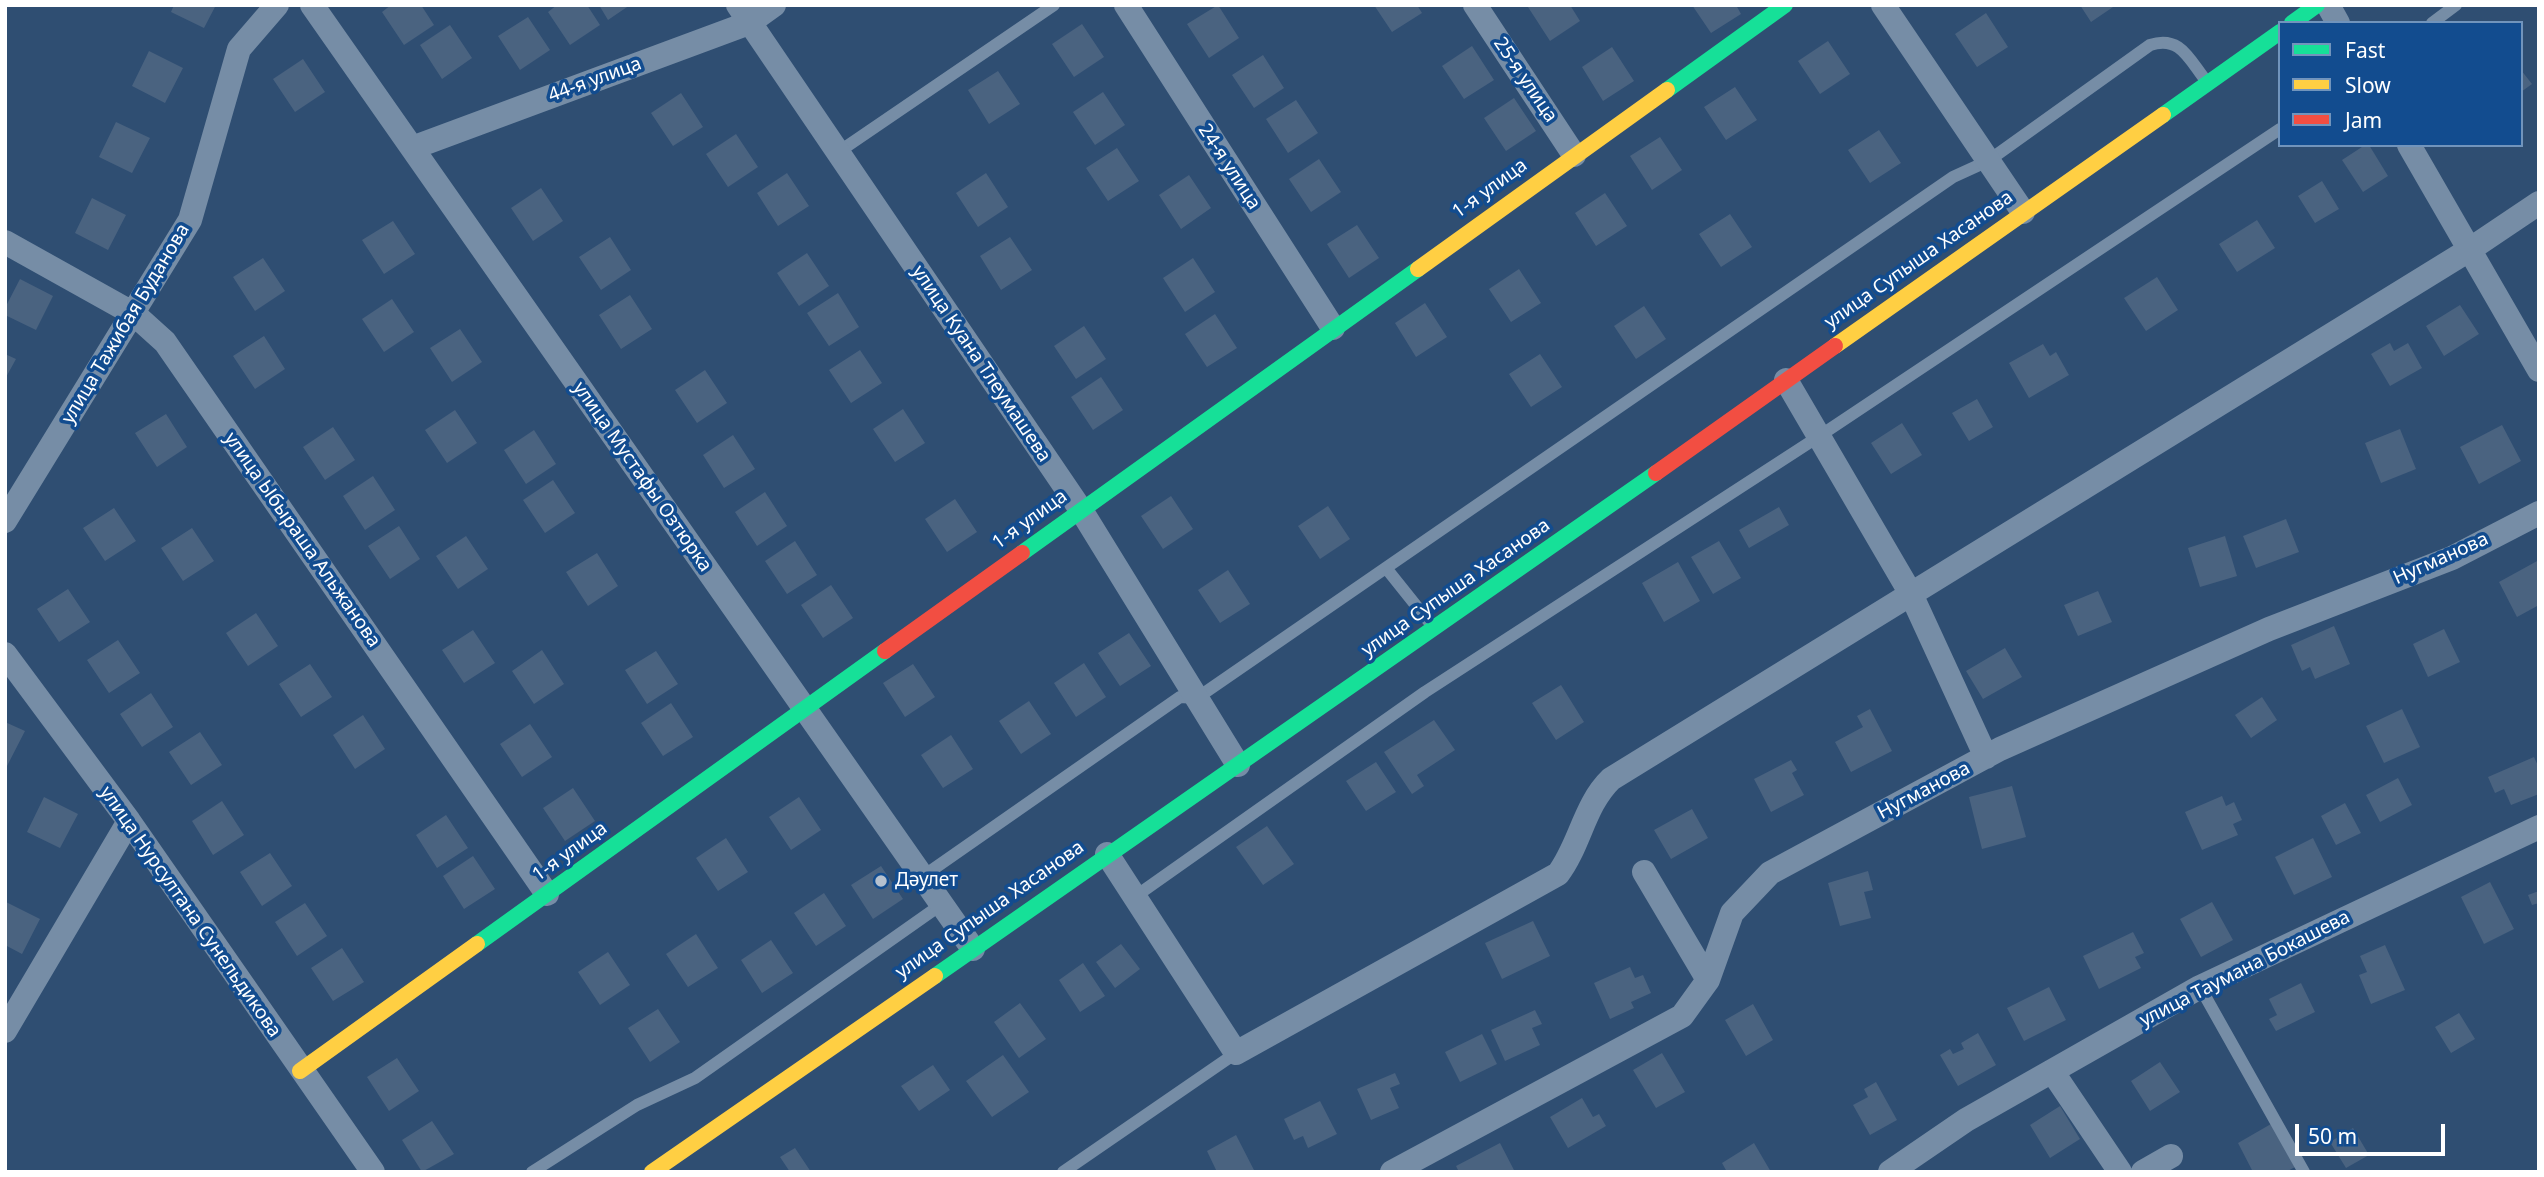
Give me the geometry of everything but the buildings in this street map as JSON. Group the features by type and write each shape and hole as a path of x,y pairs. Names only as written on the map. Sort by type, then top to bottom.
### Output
{"street":[{"name":"улица Тажибая Буданова","path":"5,521 190,220 239,49 277,5"},
{"name":"улица Мустафы Озтюрка","path":"312,5 973,949"},
{"name":"44-я улица","path":"412,148 743,14 774,5"},
{"name":"24-я улица","path":"1126,5 1333,328"},
{"name":"25-я улица","path":"1475,5 1574,155"},
{"name":"1-я улица","path":"300,1071 1785,5"},
{"path":"1883,5 2023,212"},
{"path":"2295,21 2315,7 2335,21"},
{"name":"улица Куана Тлеумашева","path":"743,14 1081,510 1238,765"},
{"name":"улица Супыша Хасанова","path":"652,1172 1435,629 2278,33"},
{"path":"2410,147 2539,370"},
{"path":"1107,854 1236,1053 1558,874 1568,860 1592,803 1611,779 2469,250 2539,202"},
{"name":"улица Ыбыраша Альжанова","path":"5,242 134,314 165,342 547,894"},
{"path":"1786,380 1911,594 1986,757"},
{"name":"Нугманова","path":"1392,1172 1682,1016 1708,979 1732,913 1770,873 1986,757 2269,629 2452,558 2539,513"},
{"name":"улица Нурсултана Сунельдикова","path":"5,654 129,821 300,1071 373,1172"},
{"path":"5,1031 129,821"},
{"name":"улица Таумана Бокашева","path":"1890,1172 1966,1120 2200,987 2539,827"},
{"path":"1644,872 1708,979"},
{"path":"2052,1071 2120,1172"},
{"path":"2143,1172 2171,1156"}],"lane":[{"path":"837,153 1054,5"},
{"path":"2435,21 2456,5"},
{"path":"922,877 1180,697 1197,698 1953,177 1988,161 2150,45 2165,40 2177,45 2207,82"},
{"path":"1136,896 1425,692 1818,437 2278,130"},
{"path":"1386,568 1435,629"},
{"path":"532,1172 638,1105 695,1077 942,904"},
{"path":"2200,987 2304,1172"},
{"path":"1063,1172 1236,1053"}],"traffic: fast":[{"path":"1667,90 1785,5"},
{"path":"2295,21 2317,5"},
{"path":"2163,115 2278,33"},
{"path":"1022,553 1418,269"},
{"path":"935,976 1656,473"},
{"path":"477,944 885,651"}],"traffic: slow":[{"path":"1418,269 1667,90"},
{"path":"1835,346 2163,115"},
{"path":"300,1071 477,944"},
{"path":"652,1172 935,976"}],"traffic: jam":[{"path":"1656,473 1835,346"},
{"path":"885,651 1022,553"}],"place":[{"name":"Дәулет","path":"881,881"}]}
